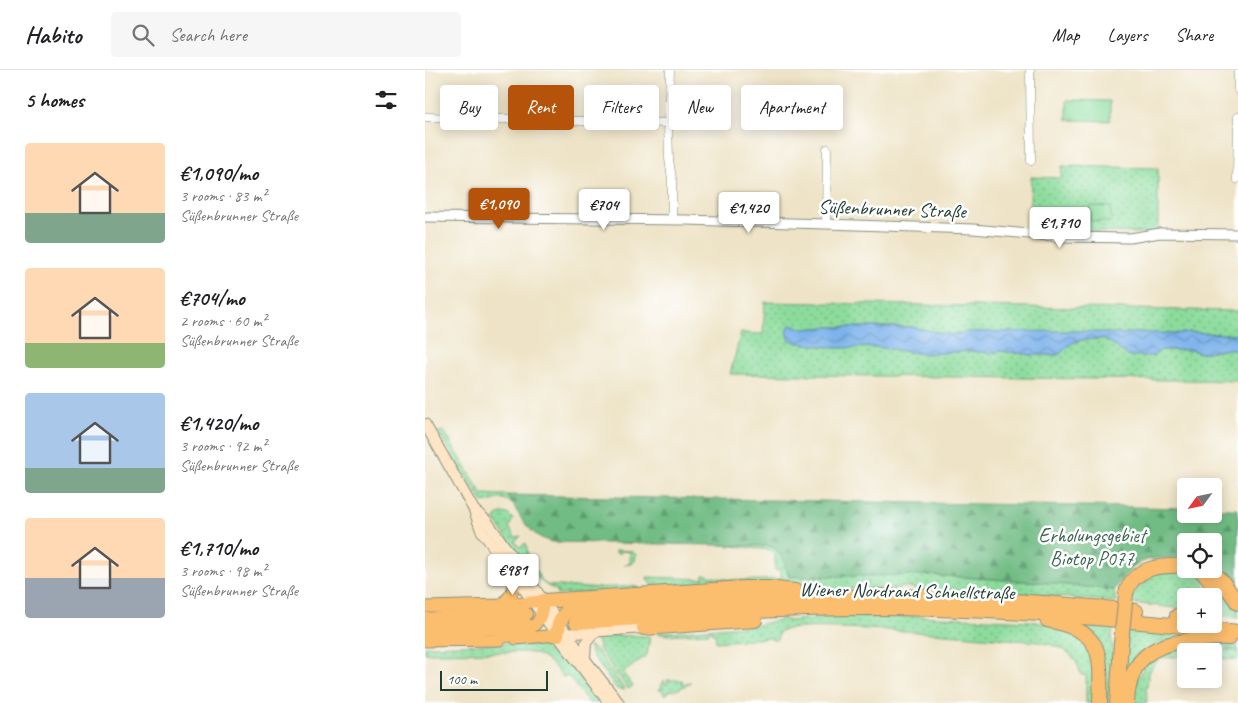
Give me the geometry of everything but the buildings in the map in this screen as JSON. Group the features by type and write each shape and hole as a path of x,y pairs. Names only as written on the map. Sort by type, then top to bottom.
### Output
{"highway":[{"path":"1119,702 1121,643 1127,593 1132,581 1144,571 1159,567 1177,566"},
{"path":"1218,578 1238,603"},
{"path":"425,632 534,611 583,598 752,588 826,592 834,597"},
{"name":"Wiener Nordrand Schnellstraße","path":"1177,614 1015,601 925,597 834,597 575,616 887,608 1019,612 1149,622 1238,632"},
{"path":"561,630 567,608 583,598"},
{"path":"644,628 746,621 793,615 807,609"},
{"path":"425,620 534,611"},
{"path":"1019,612 1026,618 1061,623 1077,629 1093,641 1100,661 1100,703"},
{"path":"1222,621 1238,623"},
{"path":"1119,702 1139,664 1153,650 1181,641 1238,639"}],"main road":[{"path":"425,424 474,510 481,530 514,576 534,611"},
{"path":"474,510 487,520 534,611 535,626 530,630 492,640"},
{"path":"502,605 512,593 514,576"},
{"path":"425,607 502,605 534,611 561,630 619,703"},
{"path":"425,641 532,639 561,630 595,631 644,628"},
{"path":"561,630 609,703"},
{"path":"585,659 585,646 595,631"}],"street":[{"path":"670,70 668,123 669,159 672,179 672,220"},
{"path":"1030,70 1031,161"},
{"path":"1237,70 1238,90"},
{"path":"1237,179 1238,116"},
{"path":"425,117 668,123"},
{"path":"826,224 827,149"},
{"name":"Süßenbrunner Straße","path":"425,217 826,224 973,229 1063,238 1130,238 1160,233 1238,234"}],"green space":[{"path":"1067,100 1110,101 1110,121 1067,120"},
{"path":"1062,166 1158,168 1158,230 1147,233 1030,231 1031,177 1061,178"},
{"path":"1090,206 1111,207 1111,222 1090,221"},
{"path":"765,302 1238,311 1238,335 1190,332 1175,334 1139,332 1123,334 1080,331 968,332 950,335 912,327 825,327 805,329 790,325 789,339 798,343 836,348 877,347 923,354 970,351 990,353 1001,351 1031,355 1058,355 1072,343 1082,340 1101,339 1110,342 1128,356 1161,350 1192,350 1200,353 1229,349 1238,351 1238,381 730,374 741,333 763,334"},
{"path":"444,431 482,494 507,495 513,505 505,499 483,503 438,432"},
{"name":"Erholungsgebiet Biotop P077","path":"507,495 1177,508 1177,523 1222,523 1223,509 1238,509 1238,593 1222,572 1222,533 1177,533 1177,558 1152,559 1137,564 1114,590 1038,582 927,575 789,577 780,554 770,546 552,542 537,535 525,524"},
{"path":"503,513 508,514 513,519 509,527 515,537 521,536 515,541 519,547 526,543 529,561 539,575 538,577 546,584 531,571 523,561 495,520 497,516"},
{"path":"712,544 770,546 775,547 781,556 927,575 1038,582 1114,590 1116,602 1005,592 915,589 910,587 896,589 804,589 690,584 654,586 648,581 647,577 703,579 704,574 712,577 742,580 781,578 781,570 775,570 775,555 770,550"},
{"path":"616,550 632,551 636,555 635,561 631,564 624,565 630,563 630,552 622,551 621,553 616,553"},
{"path":"1177,571 1177,578 1203,578 1206,588 1177,588 1177,608 1130,603 1136,585 1148,574"},
{"path":"1215,582 1221,588 1215,588"},
{"path":"546,585 588,588 633,586 640,588 557,595 557,590"},
{"path":"1222,590 1238,607 1238,617 1222,616"},
{"path":"832,616 920,616 1029,621 1061,626 1093,646 1095,703 1086,703 1086,675 1081,675 1071,655 1061,648 1039,642 902,631 822,628 793,629 779,632 777,640 772,640 771,638 716,642 715,633 712,633 712,630 709,630 709,633 666,635 656,633 757,625 784,619 790,621"},
{"path":"1072,622 1114,624 1111,638 1113,647 1108,703 1104,703 1103,664"},
{"path":"1130,626 1154,633 1177,632 1210,634 1158,643 1121,690 1127,629"},
{"path":"600,635 650,637 647,655 623,673 633,686 628,689 598,648 599,645 595,637"},
{"path":"544,641 553,642 559,647 563,652 560,655 563,659 567,656 602,703 589,703 568,676 563,677 551,663 536,654 524,652 425,653 425,646 513,643 529,645"},
{"path":"1220,641 1238,641 1238,644 1210,643"},
{"path":"1222,643 1238,644 1238,651 1222,650"},
{"path":"589,646 597,651 625,690 617,689 591,654"},
{"path":"1177,649 1177,657 1161,658 1152,667 1148,675 1146,687 1147,703 1130,703 1134,684 1152,654"},
{"path":"1222,650 1238,651 1238,660 1222,659"},
{"path":"664,680 665,684 668,683 667,680 682,680 683,684 691,683 664,695 662,689 659,691"}],"water":[{"path":"790,325 805,329 825,327 912,327 950,335 968,332 1080,331 1123,334 1139,332 1175,334 1190,332 1238,335 1238,351 1229,349 1200,353 1192,350 1161,350 1153,356 1128,356 1110,342 1101,339 1082,340 1072,343 1058,355 1031,355 1001,351 990,353 970,351 923,354 877,347 836,348 798,343 789,339 787,331"}]}
